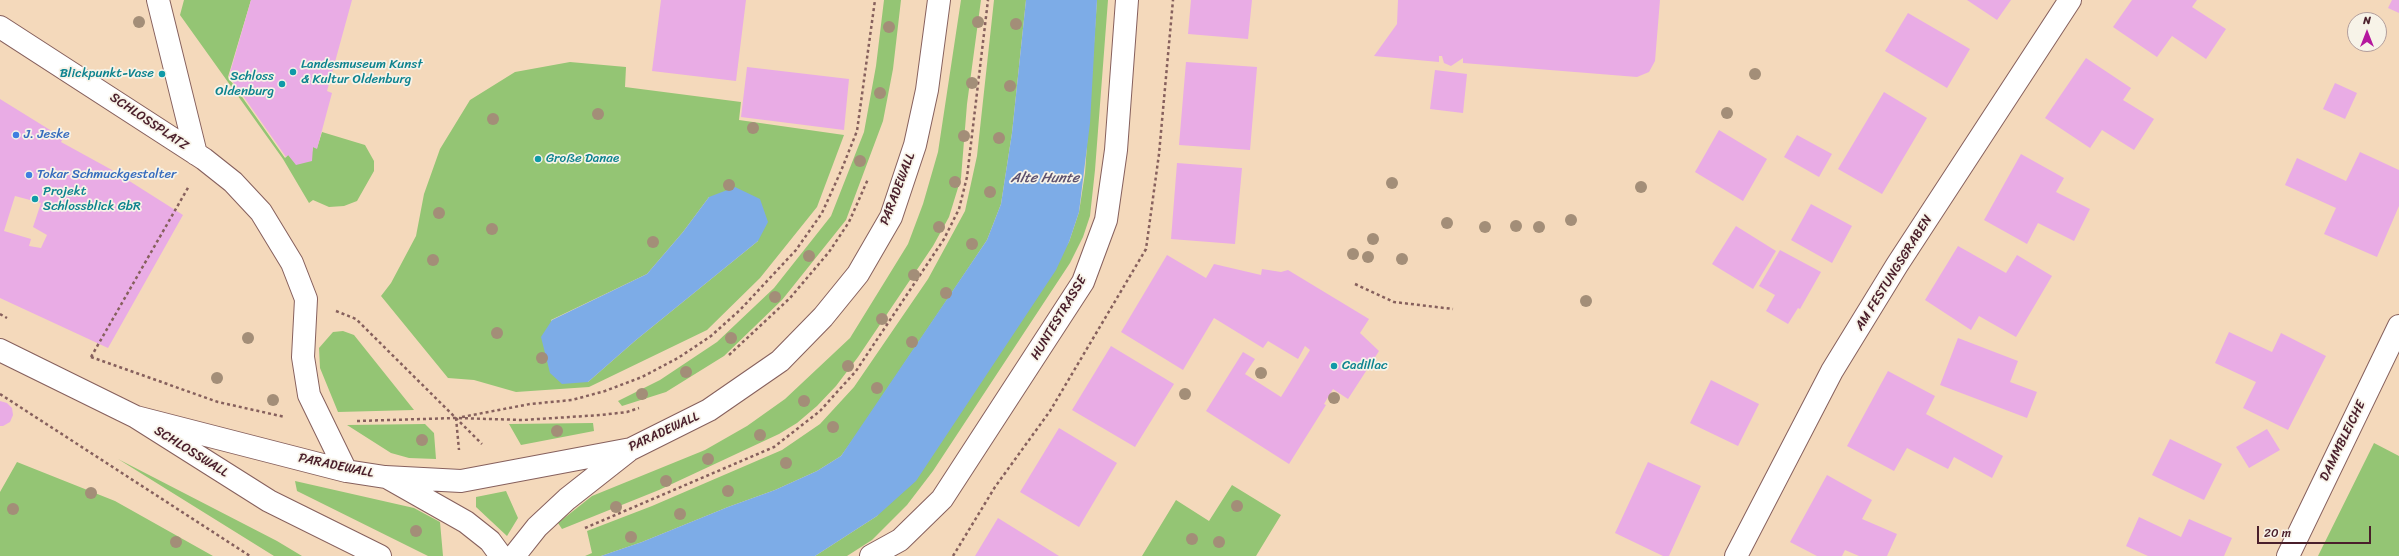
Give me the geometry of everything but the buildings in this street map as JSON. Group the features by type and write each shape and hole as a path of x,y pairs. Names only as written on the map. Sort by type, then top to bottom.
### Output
{"street":[{"name":"SCHLOSSPLATZ","path":"158,0 200,156"},
{"name":"PARADEWALL","path":"136,417 346,470 385,477 461,481 631,449 709,410 780,361 823,318 858,274 891,216 915,145 927,90 939,0"},
{"name":"HUNTESTRASSE","path":"871,556 900,540 942,499 1083,282 1106,220 1116,150 1128,0"},
{"name":"AM FESTUNGSGRABEN","path":"1736,556 1832,371 1897,265 2070,0"},
{"name":"SCHLOSSPLATZ","path":"0,27 129,108 200,156 233,182 260,212 292,263 306,299 302,357 309,395 346,470"},
{"name":"DAMMBLEICHE","path":"2288,556 2399,326"},
{"name":"SCHLOSSWALL","path":"0,350 136,417 269,501 380,556"},
{"path":"514,556 537,527 567,499 631,449"},
{"path":"385,477 466,522 490,541 501,556"},
{"path":"269,501 349,556"},
{"path":"883,556 900,540"}],"path":[{"path":"456,418 530,404 572,400 642,377 678,358 711,336 740,310 796,250 822,213 841,171 857,131 875,0"},
{"path":"200,156 91,358 218,402 274,415 323,422 456,418 523,420 627,412 646,405"},
{"path":"724,360 790,298 829,252 849,222 870,174"},
{"path":"1355,284 1394,302 1453,309"},
{"path":"306,299 356,319 456,418"},
{"path":"0,394 250,556"}],"green space":[{"path":"184,0 251,0 228,77 285,158 288,155 311,157 313,147 317,148 322,132 365,145 374,161 374,171 357,201 344,206 329,207 313,200 309,203 283,159 180,15"},
{"path":"884,0 901,0 893,69 883,121 846,220 782,300 724,356 666,392 622,406 618,401 660,380 717,342 774,288 831,216 864,132 876,66"},
{"path":"961,0 981,0 967,104 961,178 949,217 933,246 858,357 836,386 817,406 797,423 779,434 659,490 562,529 558,523 592,496 705,450 747,426 785,399 850,338 908,244 923,204 938,152"},
{"path":"994,0 1026,0 1012,133 1001,204 987,240 841,456 817,471 775,490 728,507 642,542 601,556 585,556 592,553 587,531 652,506 782,450 820,424 854,387 928,279 965,211 977,156"},
{"path":"1097,0 1108,0 1095,170 1090,216 1083,237 1070,263 933,471 907,505 872,540 847,556 815,556 877,516 1069,242 1079,212 1085,173"},
{"path":"570,62 626,67 625,87 741,102 739,120 844,135 817,207 760,278 707,330 589,387 516,392 474,380 448,378 381,296 391,283 416,236 424,194 440,149 470,100 515,72","holes":["709,197 758,241 636,340 588,382 551,320 647,274 683,232"]},
{"path":"343,331 354,335 414,410 338,412 320,368 319,348 333,332"},
{"path":"593,423 594,431 521,445 509,424"},
{"path":"425,424 434,433 436,459 409,458 391,453 347,425"},
{"path":"2374,443 2399,456 2399,556 2318,556"},
{"path":"118,459 277,541 302,556 274,556"},
{"path":"17,462 115,501 213,556 0,556 0,492"},
{"path":"295,481 414,508 440,522 443,556 428,556 297,491"},
{"path":"1232,485 1281,515 1256,556 1142,556 1176,500 1209,521"},
{"path":"506,491 518,518 507,536 476,507 476,497"}],"water":[{"name":"Alte Hunte","path":"1026,0 1097,0 1090,123 1079,212 1069,242 1056,270 916,481 877,516 815,556 601,556 642,542 728,507 775,490 817,471 841,456 987,240 1001,204 1012,133"},
{"path":"735,187 760,199 768,222 758,241 636,340 588,382 562,384 550,373 541,337 552,320 647,274 683,232 709,197"}],"place":[{"name":"Landesmuseum Kunst & Kultur Oldenburg","path":"293,72"},
{"name":"Blickpunkt-Vase","path":"162,74"},
{"name":"Schloss Oldenburg","path":"282,84"},
{"name":"J. Jeske","path":"16,135"},
{"name":"Große Danae","path":"538,159"},
{"name":"Tokar Schmuckgestalter","path":"29,175"},
{"name":"Projekt Schlossblick GbR","path":"35,199"},
{"name":"Cadillac","path":"1334,366"}]}
